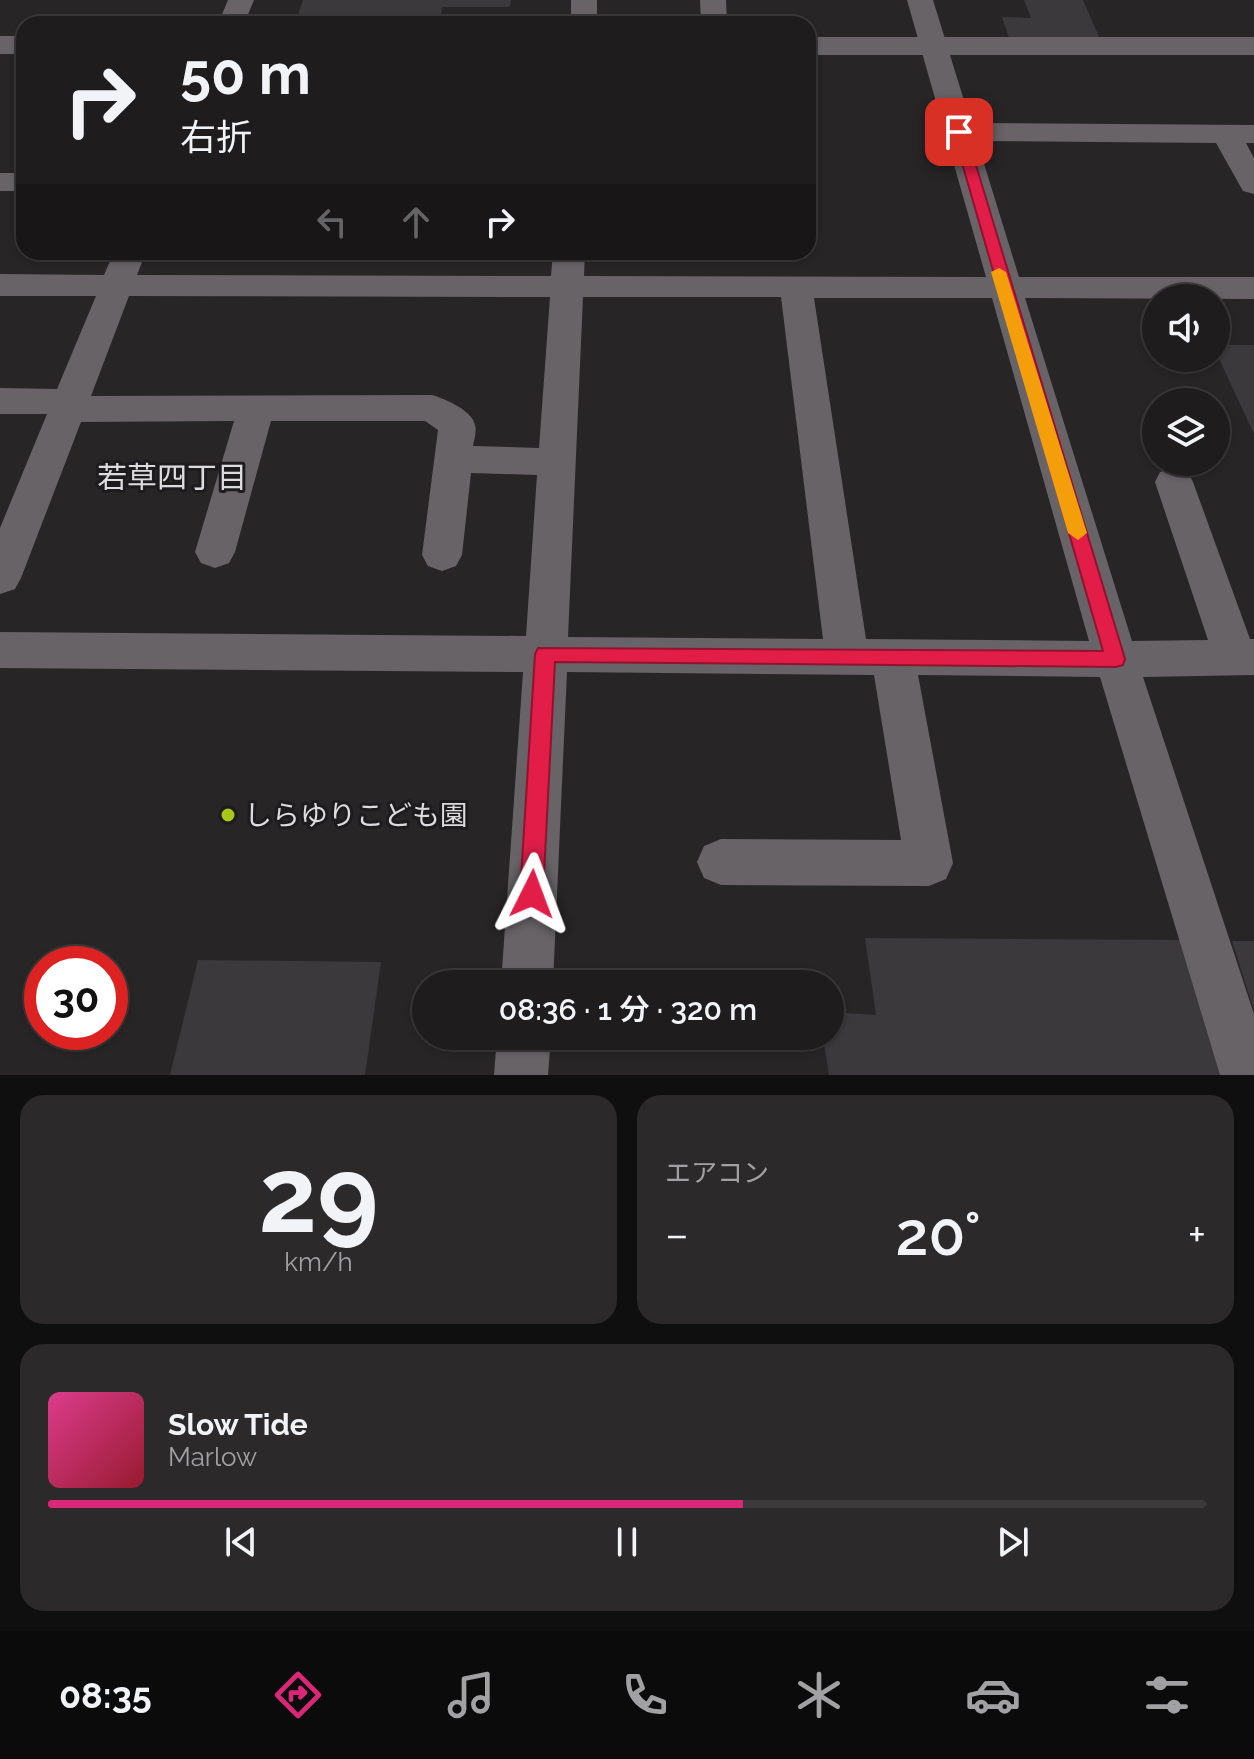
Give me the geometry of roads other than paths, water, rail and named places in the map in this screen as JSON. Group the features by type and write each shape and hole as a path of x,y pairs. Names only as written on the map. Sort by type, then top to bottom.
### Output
{"street":[{"path":"920,0 1116,659 1247,1075"},
{"path":"816,46 1254,46"},
{"path":"959,132 1240,134 1254,185"},
{"path":"0,578 126,260"},
{"path":"0,285 115,286 568,270 796,287 1254,288"},
{"path":"528,970 568,270"},
{"path":"796,287 847,657"},
{"path":"0,401 68,405 432,408 457,425 442,555"},
{"path":"215,552 256,408"},
{"path":"454,459 556,462"},
{"path":"0,650 1116,659 1245,657 1174,482"},
{"path":"721,862 929,863 893,657"},
{"path":"521,1075 523,1050"}],"place":[{"name":"しらゆりこども園","path":"228,815"}],"district":[{"name":"若草四丁目","path":"172,478"}]}
